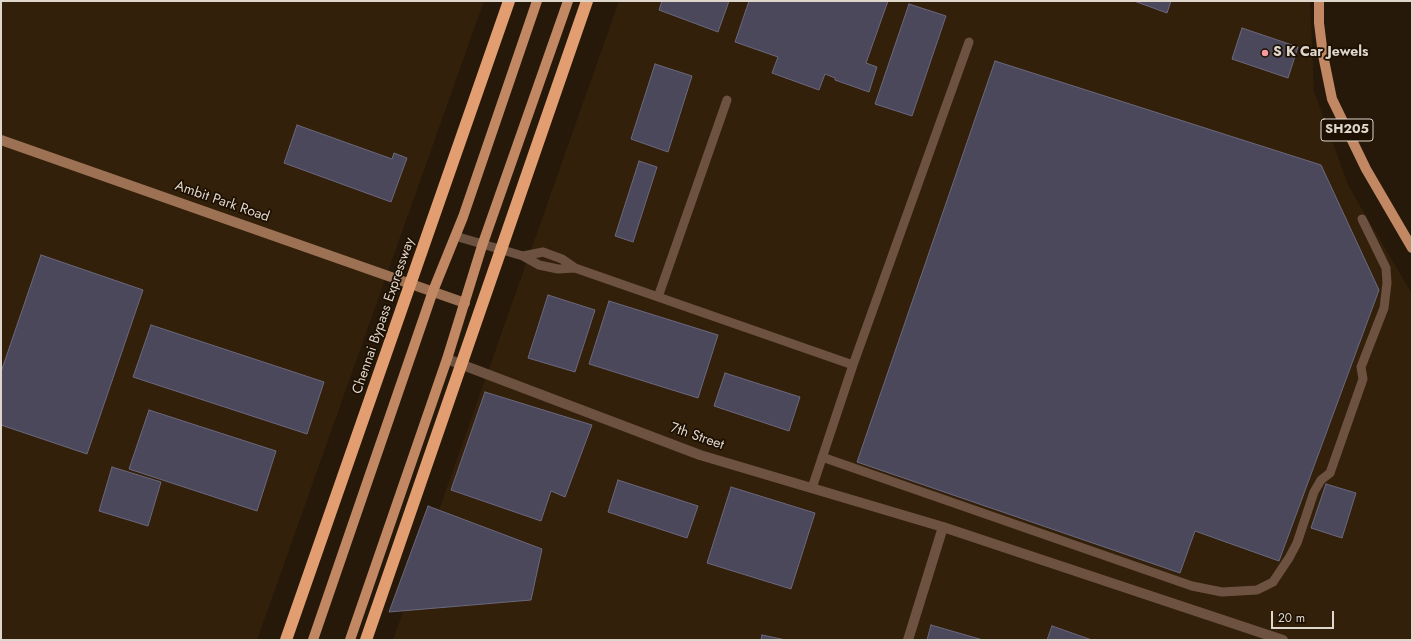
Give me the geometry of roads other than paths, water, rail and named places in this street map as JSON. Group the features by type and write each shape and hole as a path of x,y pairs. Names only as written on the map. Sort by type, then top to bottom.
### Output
{"highway":[{"name":"Chennai Bypass Expressway","path":"286,640 509,1"},
{"path":"366,640 586,1"}],"main road":[{"path":"313,640 433,291 455,236 537,1"},
{"path":"350,640 466,303 483,244 568,1"},
{"name":"SH205","path":"1319,1 1319,23 1323,55 1332,99 1366,169 1412,248"}],"street":[{"name":"Ambit Park Road","path":"1,140 466,303"},
{"name":"7th Street","path":"447,359 700,455 943,527 1283,640"},
{"path":"908,640 943,527"}],"lane":[{"path":"812,488 853,365 969,42"},
{"path":"658,297 726,100"},
{"path":"822,457 1192,586 1222,592 1257,590 1273,582 1289,558 1297,543 1314,492 1321,480 1330,473 1363,378 1361,367 1384,308 1387,283 1386,268 1362,219"},
{"path":"455,236 523,256 543,252 562,258 575,268 853,365"}],"place":[{"name":"S K Car Jewels","path":"1265,53"}]}
